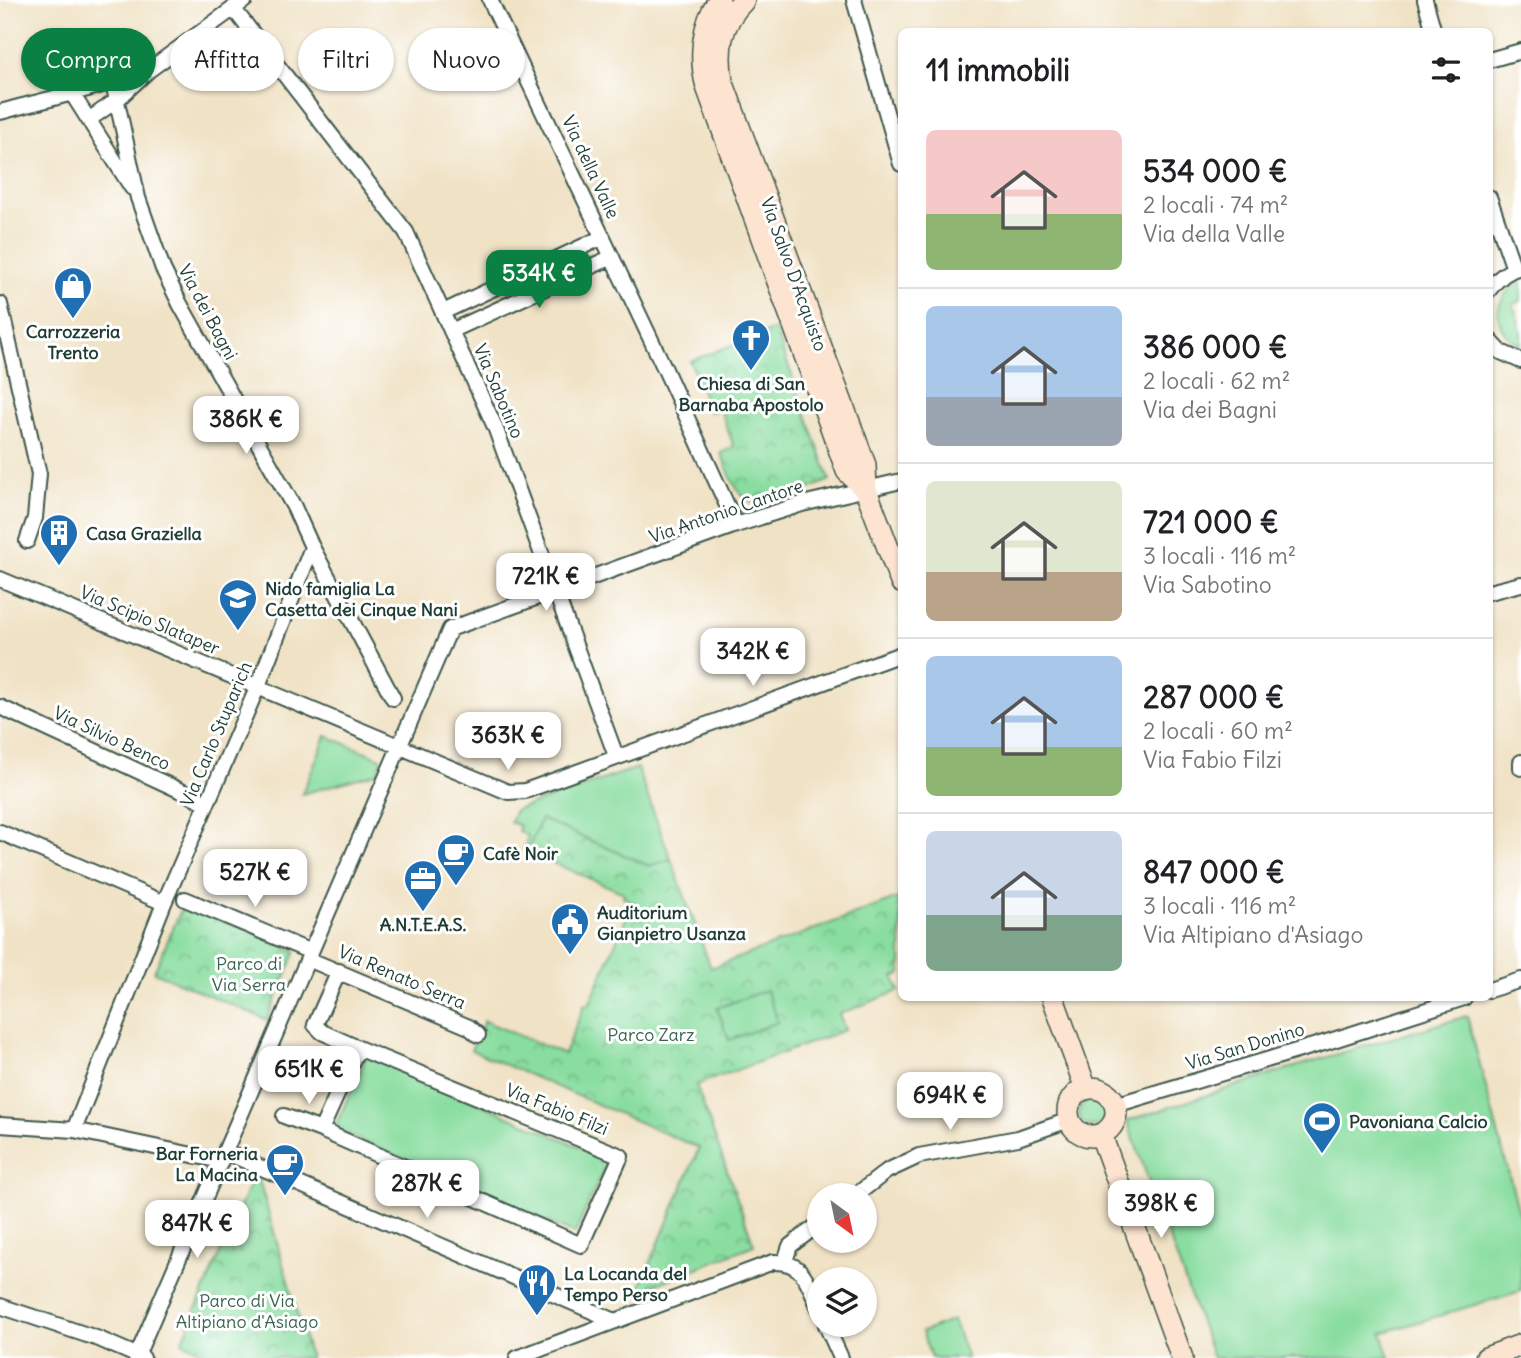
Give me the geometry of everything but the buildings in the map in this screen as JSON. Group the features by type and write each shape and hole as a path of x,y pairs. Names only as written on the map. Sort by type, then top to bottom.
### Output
{"street":[{"name":"Via della Valle","path":"490,0 736,525"},
{"name":"Via Salvo D'Acquisto","path":"719,0 709,19 703,49 702,62 707,87 847,471 866,491"},
{"name":"Via Salvo D'Acquisto","path":"744,0 731,17 722,39 719,58 722,81 865,465 866,491"},
{"path":"854,0 898,154"},
{"path":"1425,0 1433,28"},
{"path":"156,65 240,3"},
{"name":"Via Sabotino","path":"240,3 407,232 495,427 617,756"},
{"path":"1493,59 1521,51"},
{"path":"0,112 76,91"},
{"name":"Via dei Bagni","path":"115,91 138,198 163,269 294,506 312,547 393,698"},
{"path":"90,120 127,91"},
{"name":"Via dei Bagni","path":"71,92 138,198"},
{"path":"1493,207 1518,268 1499,278 1493,285"},
{"name":"Via della Valle","path":"443,312 603,237"},
{"path":"451,331 612,257"},
{"path":"0,304 39,474 35,518 27,541"},
{"path":"1493,343 1501,352 1521,361"},
{"name":"Via Antonio Cantore","path":"138,1357 450,629 736,525 802,504 898,482"},
{"path":"866,491 898,574"},
{"name":"Via Carlo Stuparich","path":"74,1130 164,903 258,686 312,547"},
{"name":"Via Scipio Slataper","path":"0,579 508,792 525,791 898,654"},
{"path":"1493,591 1521,584"},
{"name":"Via Silvio Benco","path":"0,708 207,803"},
{"path":"1521,762 1521,768"},
{"path":"0,832 164,903"},
{"name":"Via Renato Serra","path":"186,899 310,955 339,971 469,1027 478,1035"},
{"name":"Via Fabio Filzi","path":"285,1116 581,1245 621,1156 322,1032 315,1025 339,971"},
{"path":"1493,989 1521,980"},
{"path":"1055,1001 1086,1089"},
{"name":"Via San Donino","path":"1115,1105 1455,1001"},
{"path":"321,1130 358,1048"},
{"path":"1086,1089 1104,1091 1115,1105 1116,1119 1107,1132 1101,1135 1082,1135 1074,1129 1069,1120 1068,1113 1073,1098 1086,1089"},
{"path":"872,1183 887,1171 919,1156 1018,1138 1069,1120"},
{"path":"0,1125 74,1130 223,1156 611,1323"},
{"path":"1101,1135 1182,1358"},
{"path":"785,1261 790,1246 807,1233"},
{"path":"517,1358 773,1262 785,1261 796,1267 807,1280"},
{"path":"0,1306 99,1339 138,1357"},
{"path":"831,1337 841,1358"},
{"path":"1486,1358 1521,1345"}],"green space":[{"path":"1521,282 1521,301 1513,304 1521,330 1521,345 1504,332 1498,314 1504,296"},
{"path":"775,329 830,480 785,498 751,501 739,492 733,481 721,453 734,447 720,409 710,412 690,361"},
{"path":"326,736 381,758 377,773 302,794"},
{"path":"637,768 671,859 649,866 580,836 565,868 523,850 528,836 518,831 520,826 510,822 515,810"},
{"name":"Parco Zarz","path":"541,819 649,866 671,859 711,968 898,898 898,975 894,977 898,991 839,1014 845,1030 696,1085 754,1245 638,1292 699,1148 471,1050 484,1021 564,1054 585,1004 589,1005 633,902 623,897 624,893 527,852","holes":["766,990 778,1022 729,1040 717,1008"]},
{"name":"Parco di Via Serra","path":"184,903 296,951 267,1020 154,972"},
{"path":"767,989 779,1022 728,1041 716,1008"},
{"name":"Pavoniana Calcio","path":"1467,1016 1521,1220 1521,1291 1382,1333 1390,1358 1213,1358 1127,1121 1307,1063"},
{"path":"367,1055 608,1159 575,1234 334,1129"},
{"path":"1092,1100 1101,1104 1105,1113 1101,1122 1092,1126 1083,1122 1079,1113 1083,1104"},
{"name":"Parco di Via Altipiano d'Asiago","path":"253,1177 259,1180 310,1358 218,1358 182,1342"},
{"path":"953,1320 967,1358 931,1358 922,1332"}],"place":[{"name":"Carrozzeria Trento","path":"73,320"},
{"name":"Chiesa di San Barnaba Apostolo","path":"751,372"},
{"name":"Casa Graziella","path":"59,567"},
{"name":"Nido famiglia La Casetta dei Cinque Nani","path":"238,632"},
{"name":"Cafè Noir","path":"456,887"},
{"name":"A.N.T.E.A.S.","path":"423,913"},
{"name":"Auditorium Gianpietro Usanza","path":"570,956"},
{"name":"Pavoniana Calcio","path":"1322,1155"},
{"name":"Bar Forneria La Macina","path":"285,1197"},
{"name":"La Locanda del Tempo Perso","path":"537,1317"}]}
